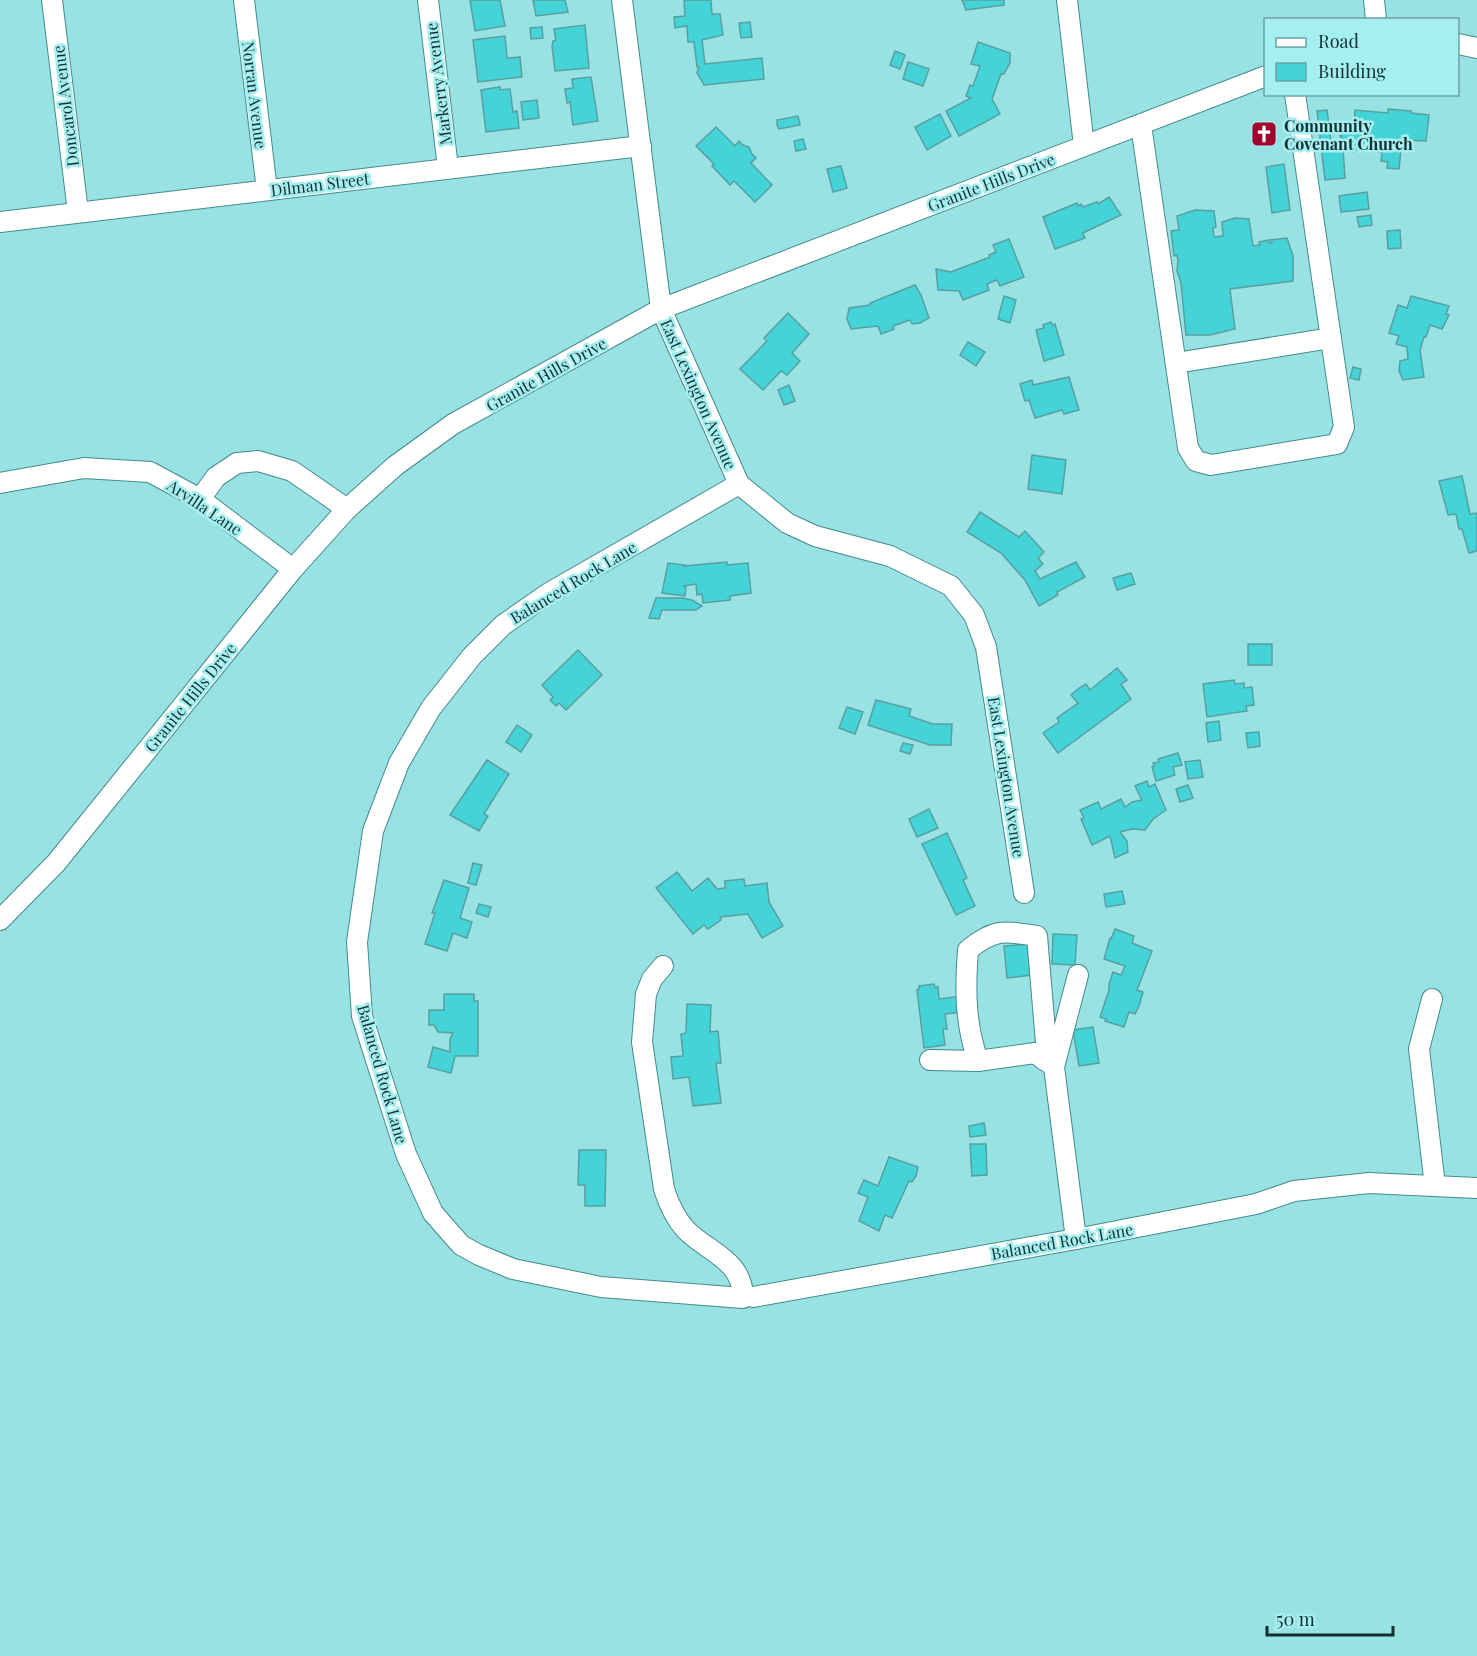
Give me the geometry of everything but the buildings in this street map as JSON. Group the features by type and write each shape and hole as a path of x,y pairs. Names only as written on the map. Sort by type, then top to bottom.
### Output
{"street":[{"name":"Doncarol Avenue","path":"52,0 78,212"},
{"name":"Norran Avenue","path":"244,0 267,190"},
{"name":"Markerry Avenue","path":"428,0 448,168"},
{"name":"East Lexington Avenue","path":"622,0 661,309 739,484 796,528 815,536 890,556 951,586 974,615 988,657 1024,893"},
{"path":"1067,0 1084,146"},
{"path":"1374,0 1376,18"},
{"path":"1459,44 1477,48"},
{"name":"Granite Hills Drive","path":"0,920 56,863 293,569 347,509 395,466 453,424 661,309 1264,77"},
{"path":"1141,125 1188,448 1196,461 1211,465 1337,444 1344,427 1295,96"},
{"name":"Dilman Street","path":"0,222 641,146"},
{"path":"1176,363 1331,338"},
{"path":"200,499 216,477 237,463 258,461 292,471 347,509"},
{"name":"Arvilla Lane","path":"0,483 84,468 150,472 200,499 293,569"},
{"name":"Balanced Rock Lane","path":"739,484 549,593 503,625 472,656 431,708 399,763 373,831 357,942 362,1016 406,1154 434,1213 461,1245 513,1269 601,1287 748,1298 1256,1204 1294,1191 1369,1183 1477,1188"},
{"path":"978,1061 970,1037 965,983 968,950 986,936 1010,932 1037,936 1046,1043 1076,1239"},
{"path":"663,966 652,979 646,994 642,1042 664,1189 670,1207 688,1232 729,1263 737,1272 748,1298"},
{"path":"1049,1063 1078,975"},
{"path":"1432,999 1419,1049 1435,1186"},
{"path":"930,1060 978,1061 1035,1053 1049,1063"}],"place":[{"name":"Community Covenant Church","path":"1264,134"}]}
